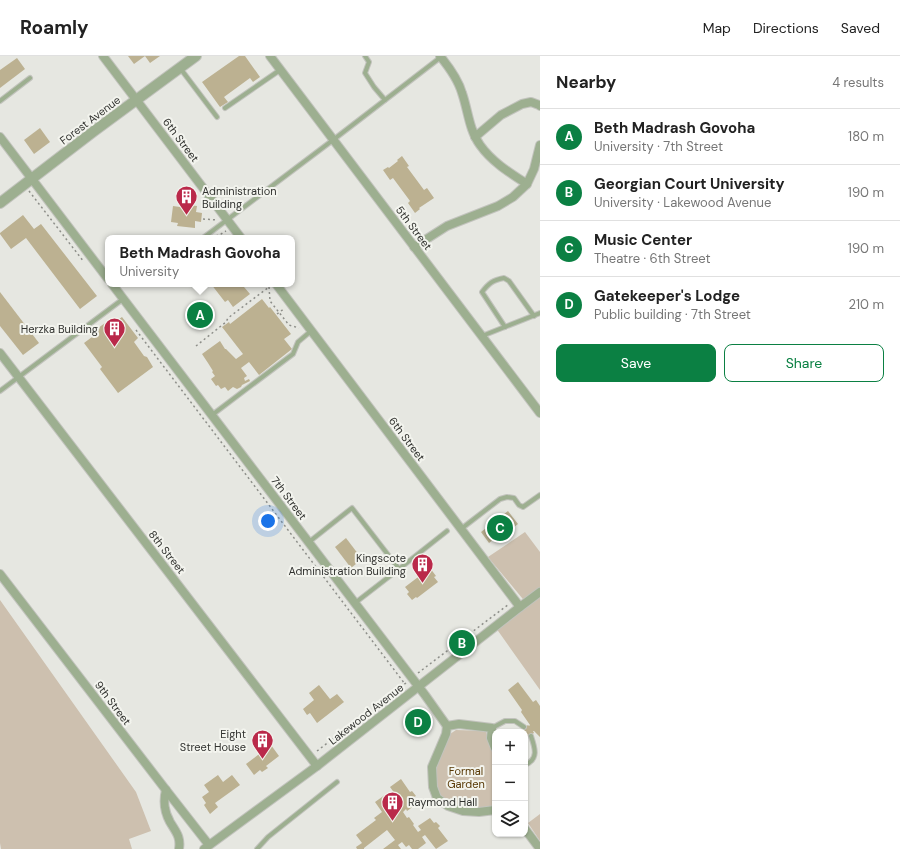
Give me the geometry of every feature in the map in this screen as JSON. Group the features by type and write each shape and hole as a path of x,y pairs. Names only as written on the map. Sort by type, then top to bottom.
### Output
{"street":[{"name":"6th Street","path":"103,56 239,235"},
{"name":"5th Street","path":"270,56 540,413"},
{"path":"441,56 452,71 462,91 470,123 480,145 503,168 527,184"},
{"name":"Forest Avenue","path":"0,203 180,68 189,58"},
{"path":"476,137 501,115 522,104 531,102 540,106"},
{"path":"0,137 28,182 105,275"},
{"path":"414,248 447,226 498,206 513,197 527,184 534,169 540,145"},
{"name":"7th Street","path":"114,287 447,726"},
{"name":"6th Street","path":"274,287 311,331 520,607"},
{"name":"8th Street","path":"0,353 317,766"},
{"name":"9th Street","path":"0,574 166,790 206,847"},
{"name":"Lakewood Avenue","path":"206,847 317,766 540,592"},
{"path":"492,740 492,728 459,724 447,726 446,734 432,767 433,787 437,798 448,806 464,811 479,812 492,810"},
{"path":"166,790 164,802 166,814 180,840 179,849"},
{"path":"528,832 540,849"}],"lane":[{"path":"366,56 369,62 365,73 385,100"},
{"path":"207,235 441,56"},
{"path":"180,68 217,117"},
{"path":"225,108 281,70"},
{"path":"0,101 30,78"},
{"path":"505,327 482,292 487,285 496,280 504,278 509,281 534,316"},
{"path":"0,391 123,299"},
{"path":"482,336 540,313"},
{"path":"212,415 294,354 298,342 311,331"},
{"path":"461,529 500,499 507,497 514,498 519,505 523,507 540,495"},
{"path":"308,542 352,508 399,569"},
{"path":"354,603 447,531"},
{"path":"492,728 505,721 515,721 524,727"},
{"path":"528,764 535,755 531,736"},
{"path":"257,849 268,837 337,782"}],"path":[{"path":"28,182 87,266"},
{"path":"203,219 218,220"},
{"path":"219,235 226,231"},
{"path":"196,346 226,322 228,318 269,287"},
{"path":"272,287 270,301 278,313 289,325 300,328"},
{"path":"278,313 285,308"},
{"path":"133,326 405,684"}],"green space":[{"path":"525,532 540,552 540,690 496,628 527,604 488,557"},
{"path":"0,600 136,792 151,831 129,839 132,849 1,849"},
{"name":"Formal Garden","path":"456,730 486,731 492,750 492,807 470,810 451,804 441,796 436,787 436,767 450,734"},
{"path":"540,814 540,841 528,823"}],"building":[{"path":"128,56 145,56 134,64"},
{"path":"145,56 160,56 150,63"},
{"path":"239,56 245,56 260,77 253,82 250,78 224,97 228,102 220,107 202,82"},
{"path":"17,58 25,69 0,88 0,70"},
{"path":"40,128 50,142 34,154 24,140"},
{"path":"402,156 409,166 407,167 424,190 427,188 434,198 419,208 420,209 415,213 408,203 410,201 393,178 390,180 383,170 388,167 389,168"},
{"name":"Administration Building","path":"181,204 197,206 196,212 202,213 201,222 195,221 195,228 177,226 178,223 171,222 173,206 180,207"},
{"path":"23,215 34,229 41,224 97,296 80,309 26,238 11,249 0,234"},
{"path":"213,287 244,287 250,294 233,307 228,300 225,302"},
{"path":"0,292 39,343 23,355 0,326"},
{"path":"262,299 291,334 284,339 292,349 259,375 249,362 241,368 247,376 244,378 245,381 249,379 250,381 237,389 233,387 228,391 225,387 221,389 218,385 216,386 211,379 215,376 202,354 220,341 225,349 236,359 243,354 222,327 229,322 230,324"},
{"name":"Herzka Building","path":"122,317 138,338 134,342 144,356 147,357 153,367 118,393 100,369 102,367 84,343 92,337 90,334 105,323 106,326 114,320 115,322"},
{"path":"508,511 518,524 504,535 502,533 489,543 481,532"},
{"path":"346,538 362,559 351,568 335,547"},
{"name":"Kingscote Administration Building","path":"430,568 436,576 434,577 438,582 417,598 416,597 412,600 407,594 409,592 405,587"},
{"path":"518,682 533,702 536,700 540,706 540,737 534,731 534,733 528,736 528,729 523,729 530,725 521,712 522,710 508,690"},
{"path":"319,685 330,699 337,694 344,702 317,723 310,713 307,715 303,709 314,700 309,693"},
{"path":"420,711 422,715 426,716 428,723 417,732 408,720"},
{"name":"Eight Street House","path":"271,745 279,756 266,766 268,768 262,772 260,770 254,775 246,764"},
{"path":"218,775 223,782 232,775 240,785 215,803 218,807 210,814 204,805 206,803 202,797 209,792 204,785"},
{"name":"Raymond Hall","path":"401,779 410,792 412,791 416,796 414,797 418,803 407,811 406,809 403,812 407,818 409,817 418,832 421,830 418,826 430,818 434,823 436,822 440,826 438,828 448,841 436,849 425,835 422,837 426,843 418,849 412,849 409,845 406,847 402,842 398,845 401,849 383,849 395,840 387,830 364,849 357,849 356,847 362,843 356,835 376,820 374,818 382,812 375,802 389,792 395,800 398,798 390,787"}],"place":[{"name":"Administration Building","path":"186,216"},
{"name":"Beth Madrash Govoha","path":"200,315"},
{"name":"Herzka Building","path":"114,348"},
{"name":"Music Center","path":"500,528"},
{"name":"Kingscote Administration Building","path":"422,584"},
{"name":"Georgian Court University","path":"462,643"},
{"name":"Gatekeeper's Lodge","path":"418,722"},
{"name":"Eight Street House","path":"262,760"},
{"name":"Raymond Hall","path":"393,822"}]}
